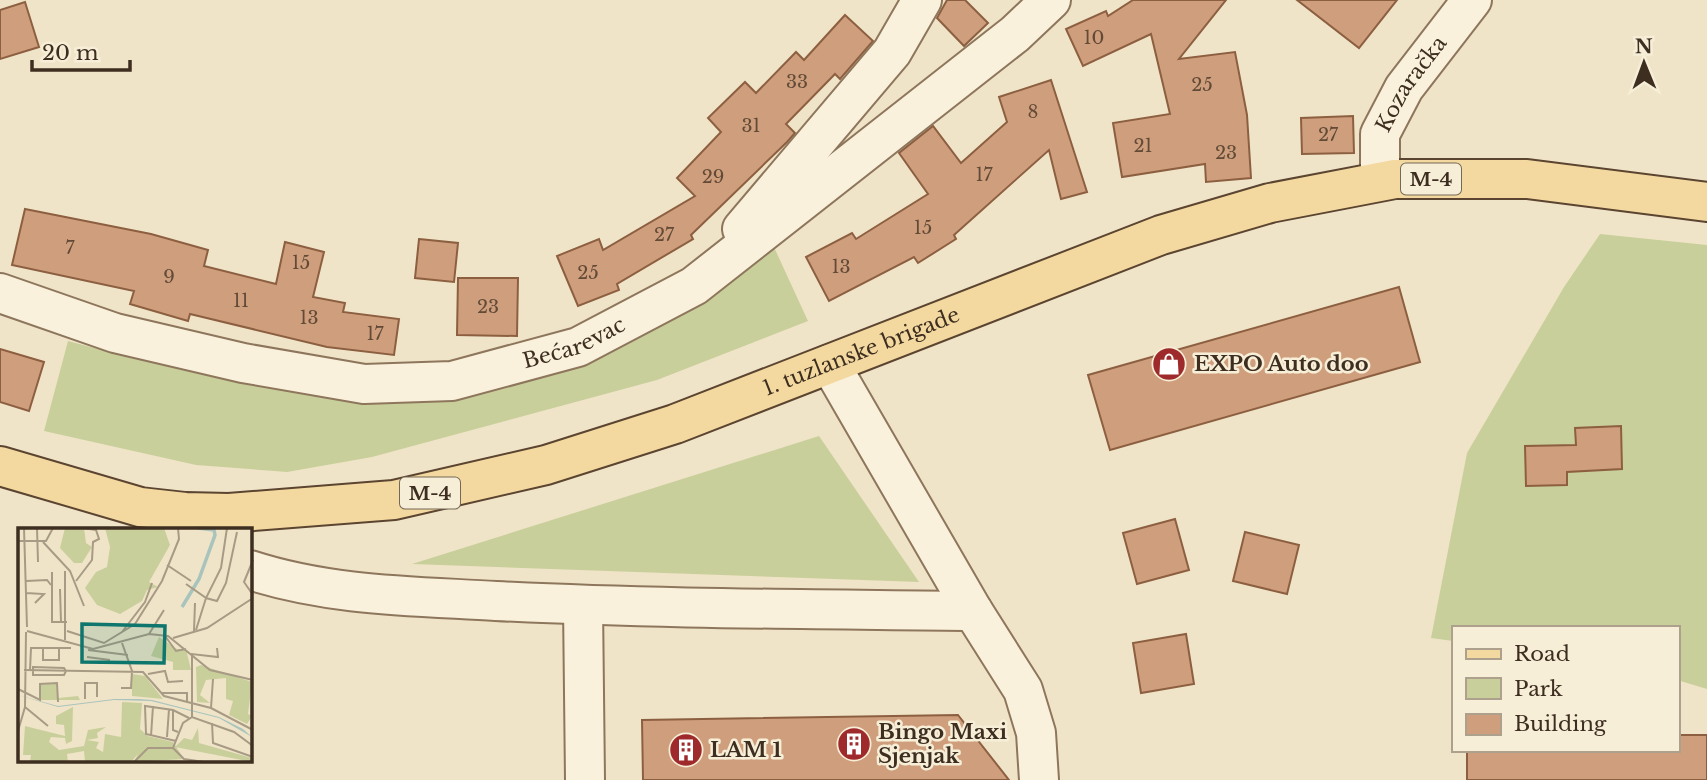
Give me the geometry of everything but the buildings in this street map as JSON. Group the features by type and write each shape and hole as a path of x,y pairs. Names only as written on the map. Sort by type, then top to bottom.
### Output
{"main road":[{"name":"1. tuzlanske brigade","path":"5,466 140,507 185,512 229,513 394,500 559,461 675,424 1161,235 1270,203 1380,180 1527,179 1707,202"}],"street":[{"path":"694,286 892,52 922,0"},
{"name":"Bećarevac","path":"0,293 115,333 243,363 364,384 452,382 578,347 694,286 1015,34 1051,0"},
{"name":"Kozaračka","path":"1380,180 1380,134 1404,88 1472,0"},
{"path":"830,363 972,611 1023,690 1036,733 1039,780"},
{"path":"5,466 148,528"},
{"path":"252,571 337,592 583,606 972,611"},
{"path":"583,606 585,780"}],"green space":[{"path":"1600,234 1707,245 1707,689 1679,681 1679,626 1452,626 1452,641 1431,638 1467,453 1564,287"},
{"path":"773,245 808,321 657,380 372,457 287,472 196,465 44,431 68,341 192,372 275,389 359,399 402,400"},
{"path":"819,436 919,582 412,564"}],"place":[{"name":"EXPO Auto doo","path":"1169,364"},
{"name":"Bingo Maxi Sjenjak","path":"854,744"},
{"name":"LAM 1","path":"686,750"}]}
